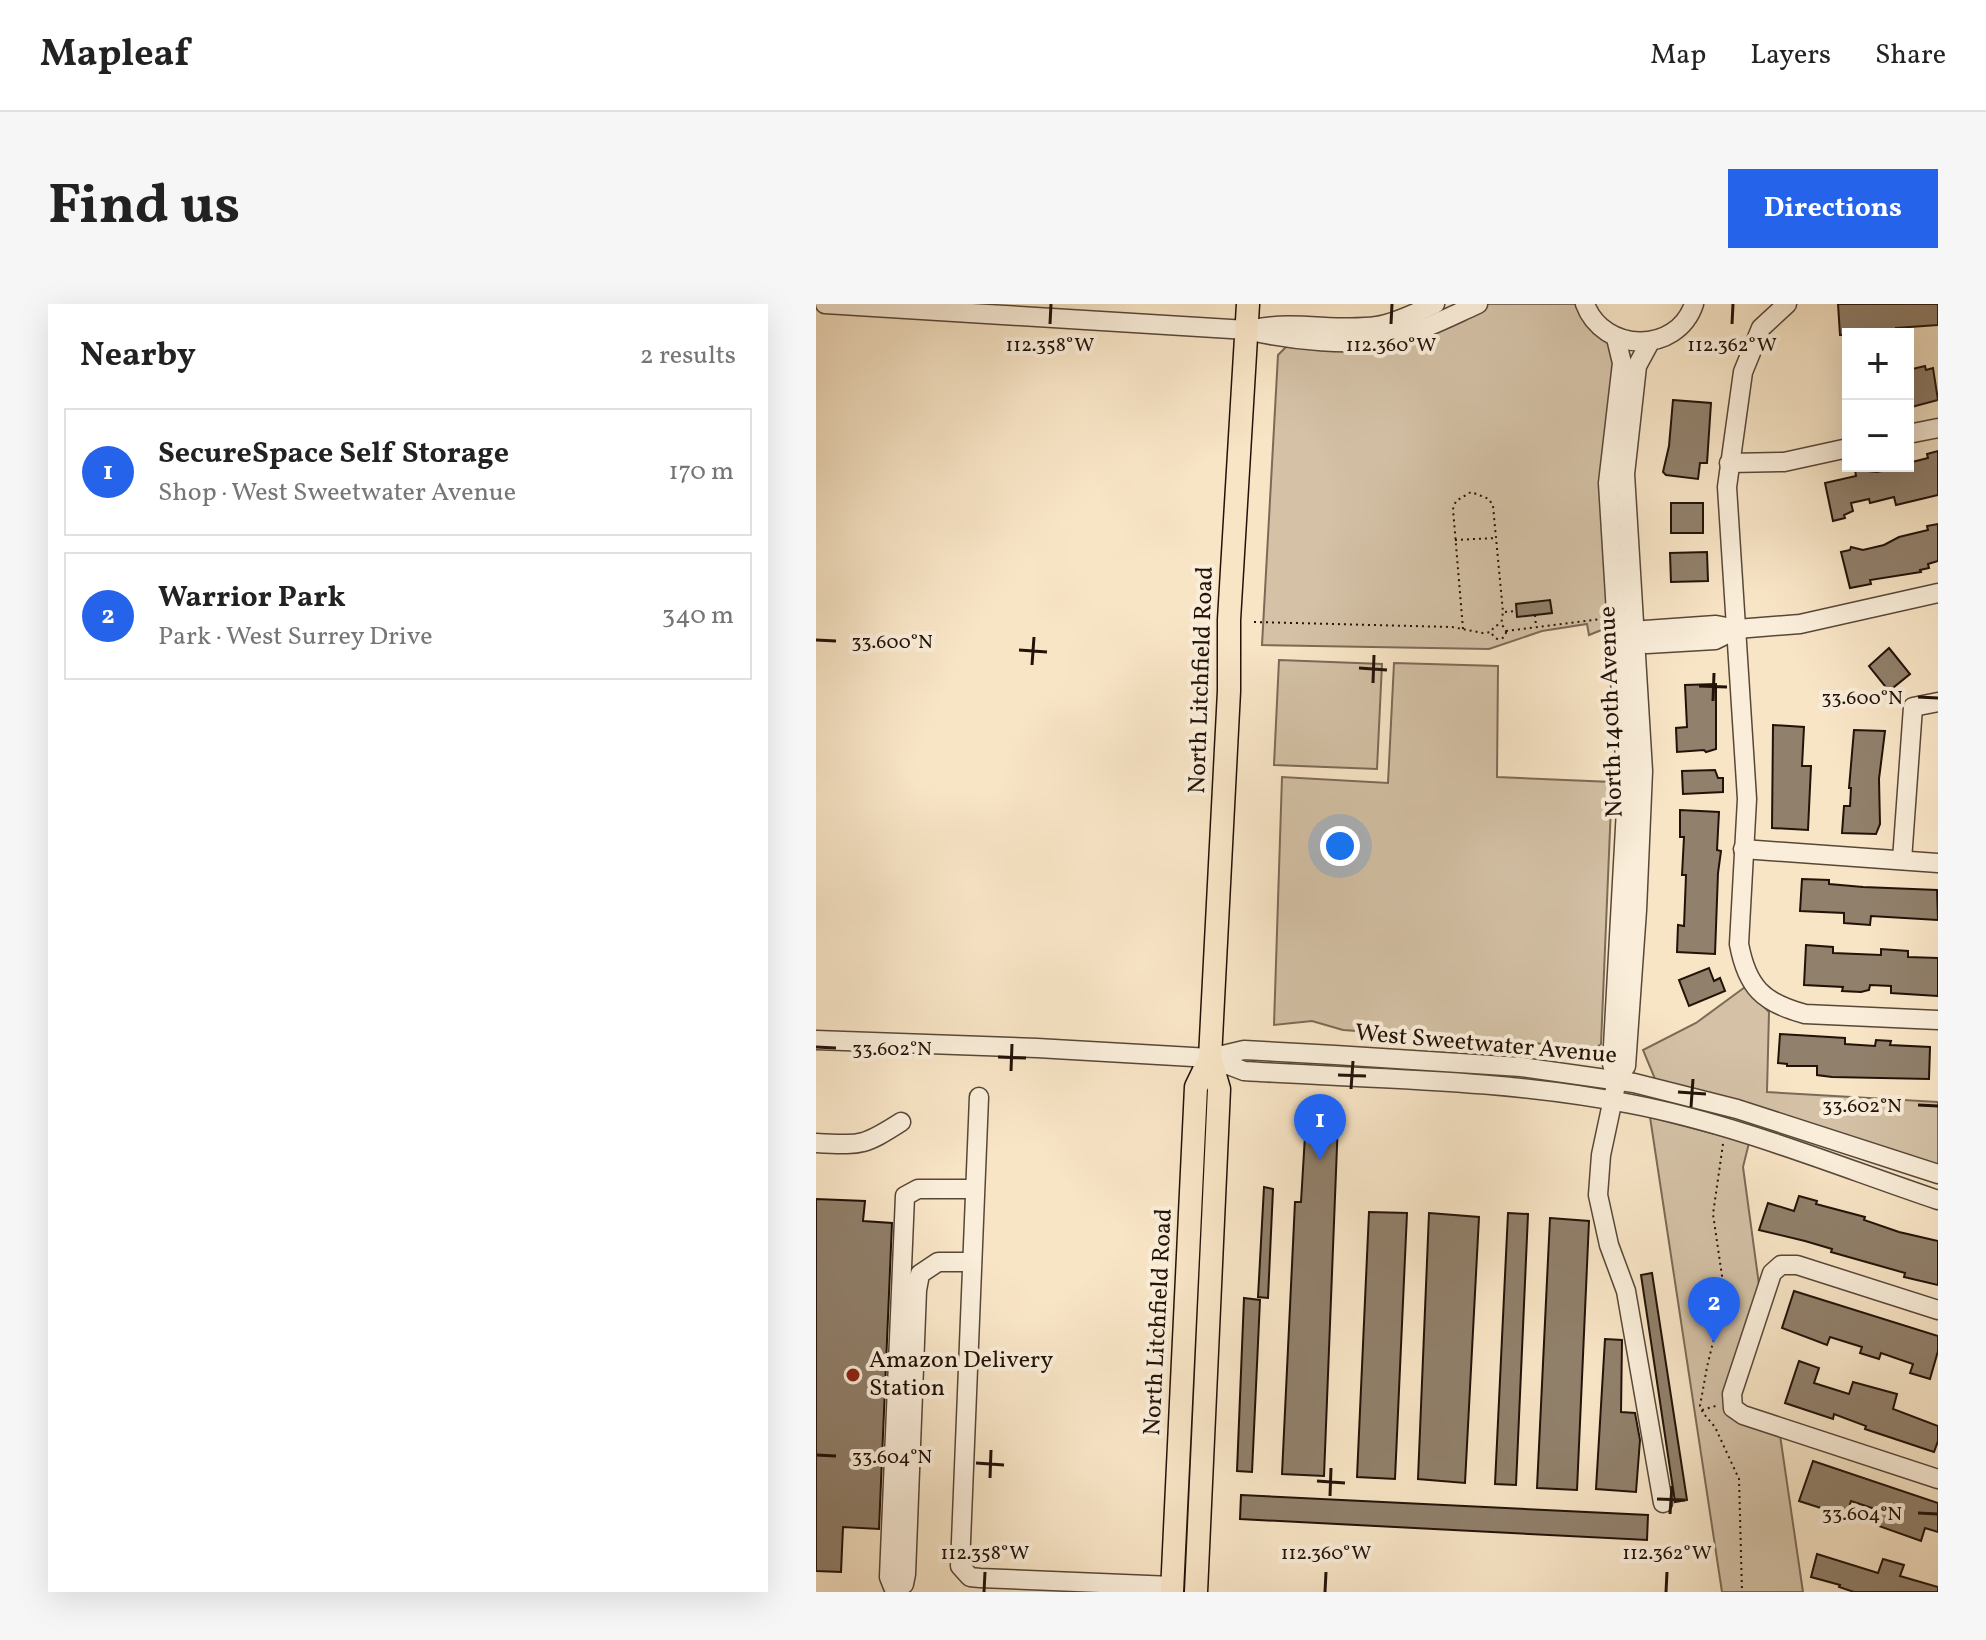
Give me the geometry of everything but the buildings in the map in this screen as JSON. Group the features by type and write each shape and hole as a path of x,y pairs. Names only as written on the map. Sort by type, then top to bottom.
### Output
{"main road":[{"name":"North Litchfield Road","path":"1196,1592 1219,1089 1210,1058 1229,691 1229,620 1248,304"},
{"name":"North Litchfield Road","path":"1172,1589 1196,1087 1210,1058"}],"street":[{"path":"825,304 1247,330 1281,338 1378,341 1412,333 1478,304"},
{"path":"1247,330 1281,323 1375,327 1400,320 1435,304"},
{"path":"1585,304 1595,322 1616,338 1634,343 1667,336 1681,325 1694,304"},
{"path":"1787,304 1761,328 1743,372 1729,463 1727,507 1747,799 1739,944 1749,980 1767,999 1784,1009 1805,1014 1938,1020"},
{"name":"North 140th Avenue","path":"1616,338 1622,363 1608,483 1626,640"},
{"name":"North 140th Avenue","path":"1650,342 1637,366 1625,474 1627,791 1612,1064 1617,1080 1601,1155 1598,1195 1609,1245 1626,1291 1663,1503"},
{"path":"1914,433 1938,428"},
{"path":"1729,463 1784,462 1842,449"},
{"path":"1626,640 1647,644 1715,640 1737,629 1800,624 1938,593"},
{"path":"1902,860 1913,707 1938,702"},
{"path":"1743,849 1938,863"},
{"name":"West Sweetwater Avenue","path":"816,1040 1210,1058 1244,1050 1275,1051 1521,1067 1658,1088 1737,1109 1938,1174"},
{"name":"West Sweetwater Avenue","path":"1210,1058 1244,1071 1493,1086 1614,1101 1729,1129 1938,1200"},
{"path":"979,1097 959,1556 964,1574 980,1578 1172,1589"},
{"path":"816,1143 857,1145 870,1142 901,1122"},
{"path":"971,1262 938,1262 920,1274 906,1574 904,1584 893,1587 889,1577 905,1196 918,1189 974,1189"},
{"path":"1938,1310 1797,1265 1781,1265 1772,1273 1728,1406 1743,1415 1938,1479"}],"path":[{"path":"1683,338 1711,342 1741,340"},
{"path":"1463,629 1453,509 1456,501 1471,492 1489,499 1493,506 1503,612 1501,625 1506,631"},
{"path":"1455,540 1497,538"},
{"path":"1503,612 1517,611"},
{"path":"1535,615 1536,627"},
{"path":"1506,631 1607,619"},
{"path":"1254,622 1463,629 1492,632 1499,639"},
{"path":"1492,632 1494,627 1501,625"},
{"path":"1498,644 1506,631"},
{"path":"1723,1144 1713,1214 1722,1276 1720,1313 1700,1399 1701,1410 1715,1427 1739,1479 1742,1592"},
{"path":"1701,1410 1728,1406"}],"shaded area":[{"path":"1488,304 1578,304 1613,346 1617,358 1614,625 1589,635 1587,624 1542,631 1489,649 1262,645 1278,355 1291,342 1418,336"},
{"path":"1279,660 1382,664 1377,769 1274,765"},
{"path":"1394,663 1498,666 1497,777 1612,782 1601,1044 1586,1055 1545,1044 1343,1030 1312,1021 1274,1025 1282,777 1388,783"},
{"path":"1745,987 1769,1012 1767,1092 1938,1102 1938,1169 1655,1079 1643,1050 1696,1023"},
{"path":"1650,1117 1749,1143 1743,1167 1760,1292 1727,1393 1780,1435 1803,1592 1722,1592"}],"place":[{"name":"SecureSpace Self Storage","path":"1320,1160"},
{"name":"Warrior Park","path":"1714,1343"},
{"name":"Amazon Delivery Station","path":"853,1375"}]}
